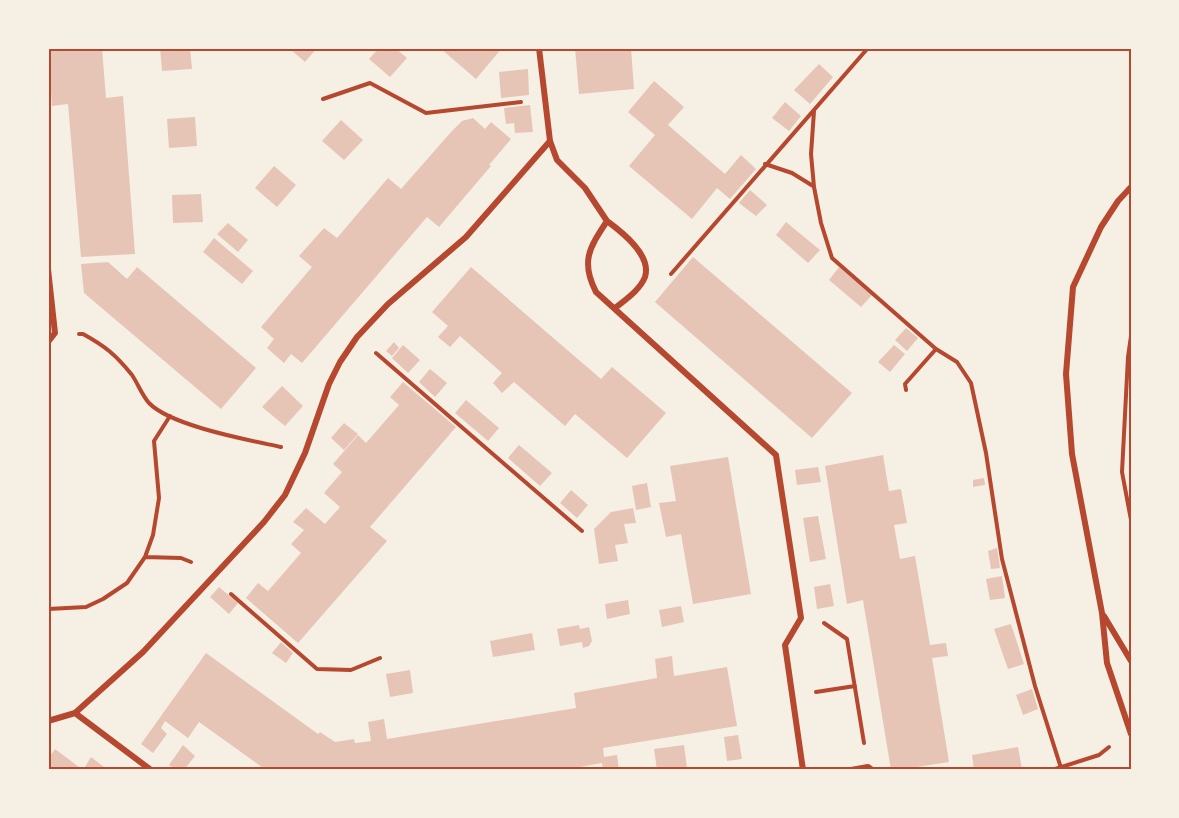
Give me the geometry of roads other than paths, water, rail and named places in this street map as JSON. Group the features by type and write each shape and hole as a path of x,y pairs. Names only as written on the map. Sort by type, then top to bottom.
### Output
{"street":[{"path":"539,48 550,141 557,160 585,188 607,221 629,238 645,264 644,279 636,290 615,308"},
{"path":"48,721 75,713 143,652 264,522 285,495 305,453 329,384 340,362 357,337 388,304 466,237 550,141"},
{"path":"1131,186 1101,227 1073,287 1066,374 1072,454 1102,613 1107,663 1125,722 1131,734"},
{"path":"607,221 592,244 587,266 596,292 776,455 801,618 785,645 803,770"},
{"path":"48,269 55,333 48,342"},
{"path":"1102,613 1131,661"},
{"path":"75,713 151,770"},
{"path":"851,770 870,769"}]}
